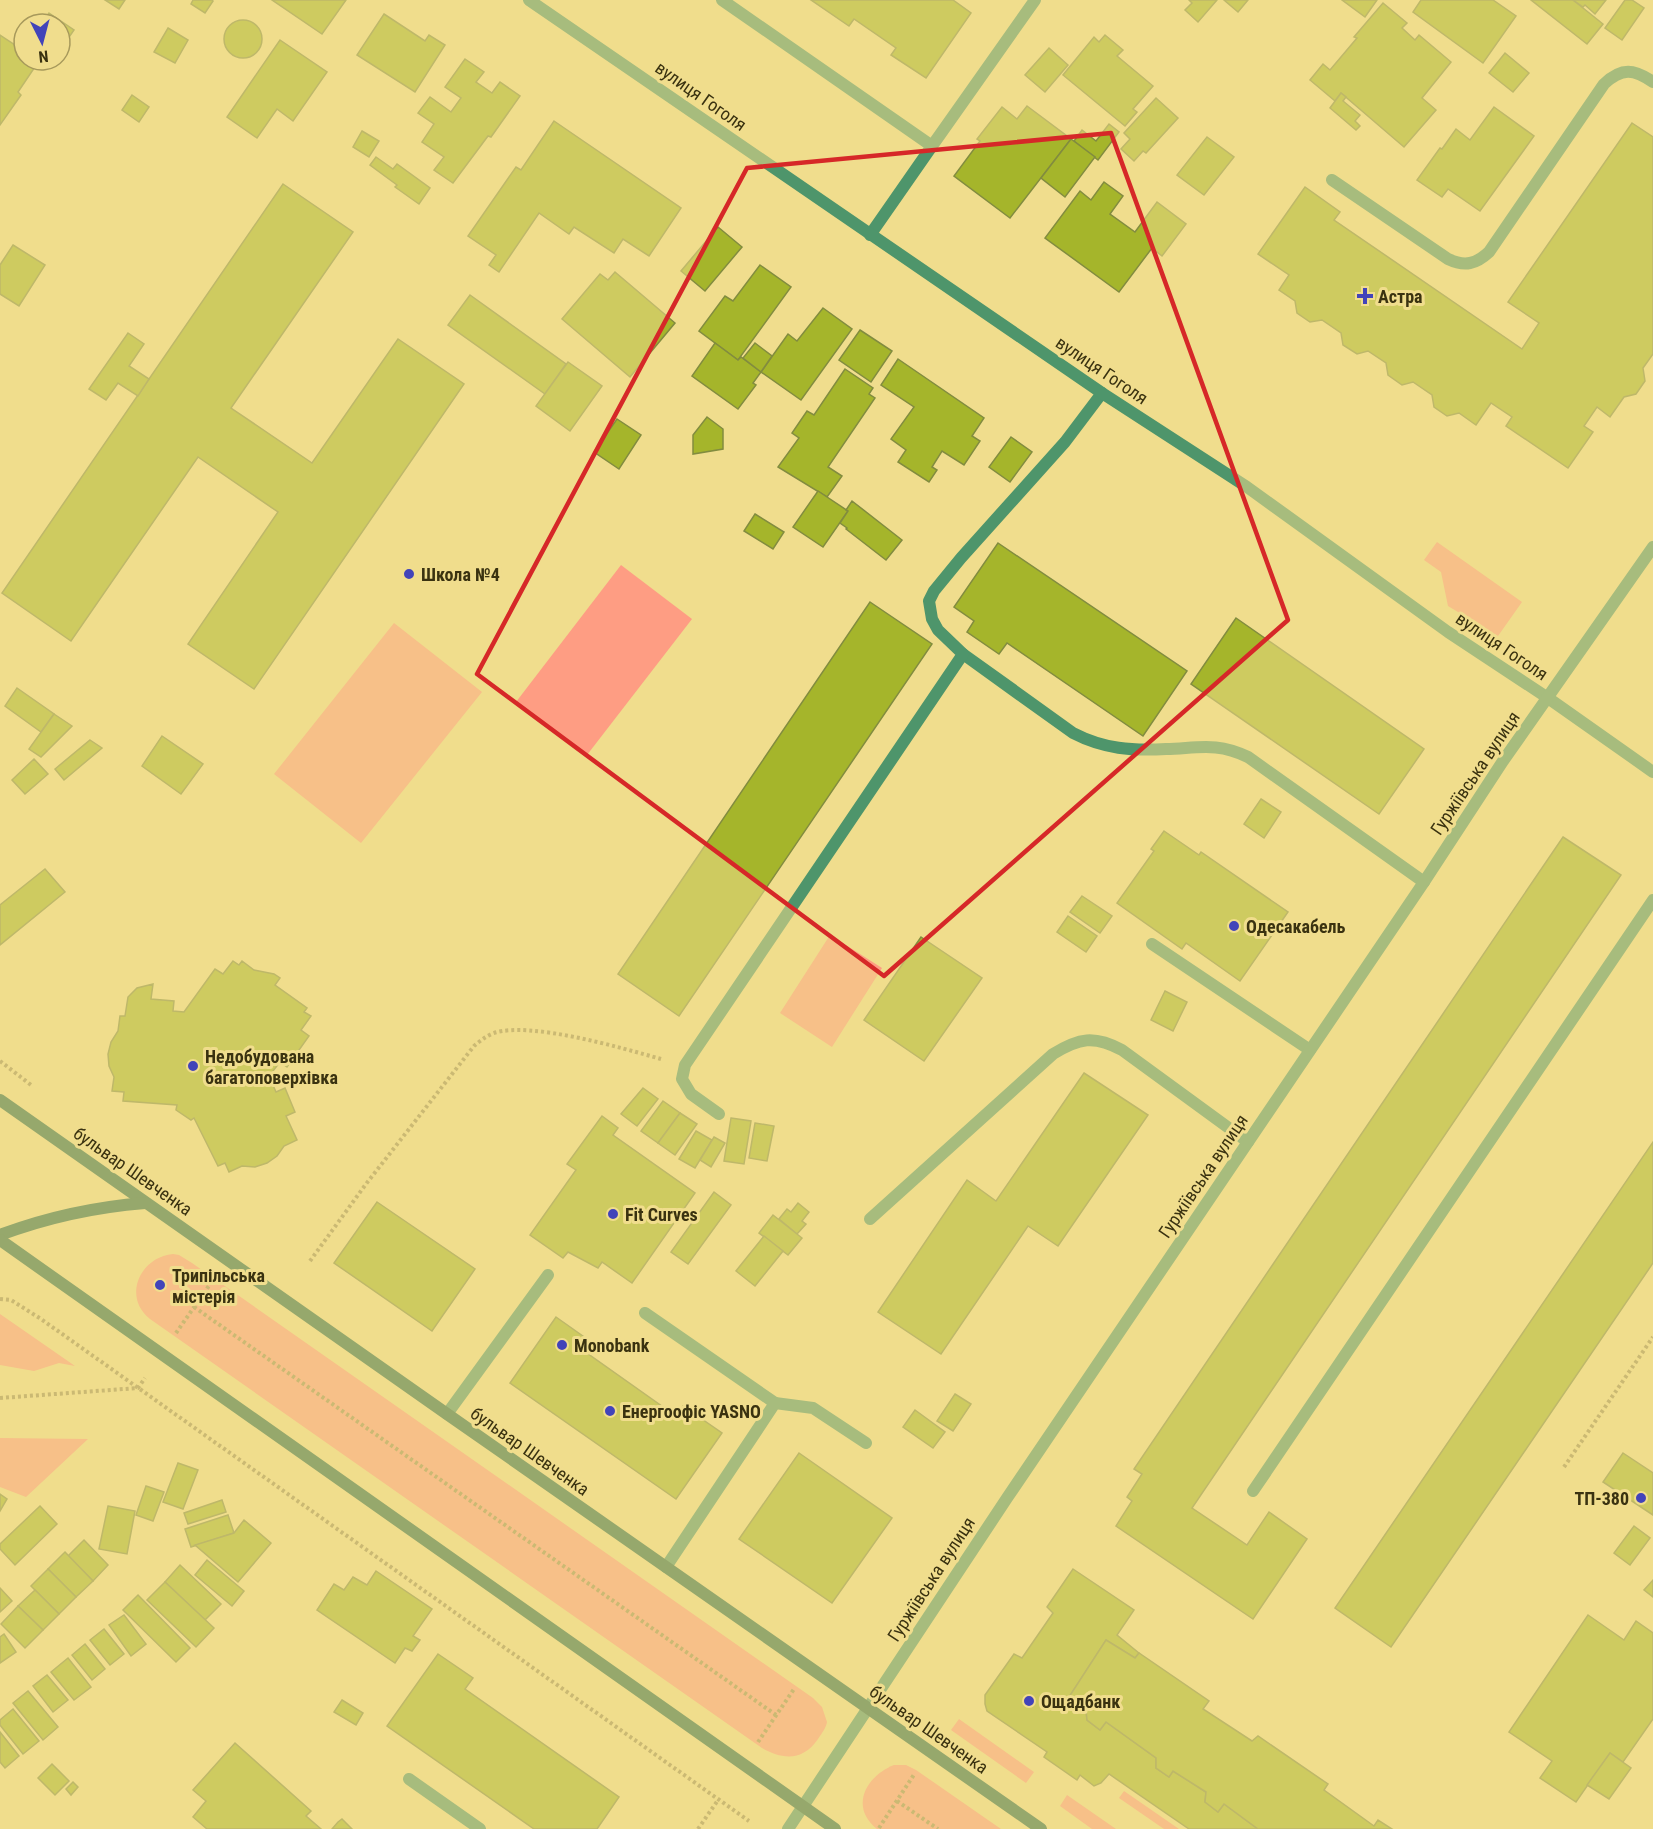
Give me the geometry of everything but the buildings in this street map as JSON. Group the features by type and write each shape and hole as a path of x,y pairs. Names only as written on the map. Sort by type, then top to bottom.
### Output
{"main road":[{"name":"бульвар Шевченка","path":"0,1100 1041,1829"},
{"path":"0,1235 66,1214 146,1203"},
{"path":"0,1240 835,1829"}],"street":[{"name":"вулиця Гоголя","path":"529,0 1102,393 1247,487 1448,632 1548,698 1653,772"},
{"path":"722,0 932,146"},
{"path":"870,235 1035,0"},
{"path":"1332,180 1448,259 1459,264 1471,264 1481,260 1489,252 1604,84 1613,76 1623,72 1635,72 1653,82"},
{"path":"1102,393 1065,442 934,591 929,601 932,620 938,630 963,654 1072,733 1090,742 1117,748 1142,750 1220,747 1234,750 1248,757 1424,882"},
{"name":"Гуржіївська вулиця","path":"788,1829 1013,1488 1424,882 1503,761 1653,547"},
{"path":"718,1114 691,1094 682,1079 685,1065 963,654"},
{"path":"1253,1491 1653,900"},
{"path":"1152,944 1310,1050"},
{"path":"870,1219 1053,1054 1077,1041 1089,1039 1101,1041 1122,1050 1248,1142"},
{"path":"447,1414 548,1275"},
{"path":"645,1313 775,1403 813,1408 866,1443"},
{"path":"666,1568 775,1403"},
{"path":"409,1779 480,1829"}],"path":[{"path":"310,1261 366,1184 474,1046 483,1038 505,1031 549,1033 685,1065"},
{"path":"0,1061 31,1085"},
{"path":"176,1333 213,1280"},
{"path":"0,1299 11,1300 41,1319 749,1821"},
{"path":"194,1307 776,1714"},
{"path":"1564,1467 1653,1337"},
{"path":"138,1388 145,1378"},
{"path":"0,1398 138,1388"},
{"path":"758,1742 794,1689"},
{"path":"879,1828 916,1772"},
{"path":"698,1829 718,1800"},
{"path":"897,1801 938,1829"}],"highlighted area":[{"path":"1111,133 1288,620 884,976 477,674 747,168"}],"shaded area":[{"path":"1437,542 1522,602 1498,636 1448,606 1441,572 1424,560"},
{"path":"621,565 692,619 587,755 516,702"},
{"path":"394,623 482,692 361,843 274,774"},
{"path":"830,935 882,968 832,1047 780,1013"},
{"path":"173,1254 192,1263 813,1698 822,1707 827,1722 818,1739 799,1755 777,1755 762,1748 150,1319 137,1300 136,1290 139,1279 152,1262"},
{"path":"0,1314 75,1366 59,1363 34,1371 0,1365"},
{"path":"0,1438 88,1439 26,1497 0,1487"},
{"path":"959,1719 1034,1772 1026,1783 951,1730"},
{"path":"894,1765 906,1765 916,1770 1001,1829 877,1829 864,1811 864,1793 876,1777"},
{"path":"1124,1791 1179,1829 1164,1829 1119,1798"},
{"path":"1067,1795 1116,1829 1092,1829 1060,1806"}],"place":[{"name":"Астра","path":"1365,296"},
{"name":"Школа №4","path":"409,574"},
{"name":"Одесакабель","path":"1234,926"},
{"name":"Недобудована багатоповерхівка","path":"193,1066"},
{"name":"Fit Curves","path":"613,1214"},
{"name":"Трипільська містерія","path":"160,1285"},
{"name":"Monobank","path":"562,1345"},
{"name":"Енергоофіс YASNO","path":"610,1411"},
{"name":"ТП-380","path":"1641,1498"},
{"name":"Ощадбанк","path":"1029,1701"}]}
